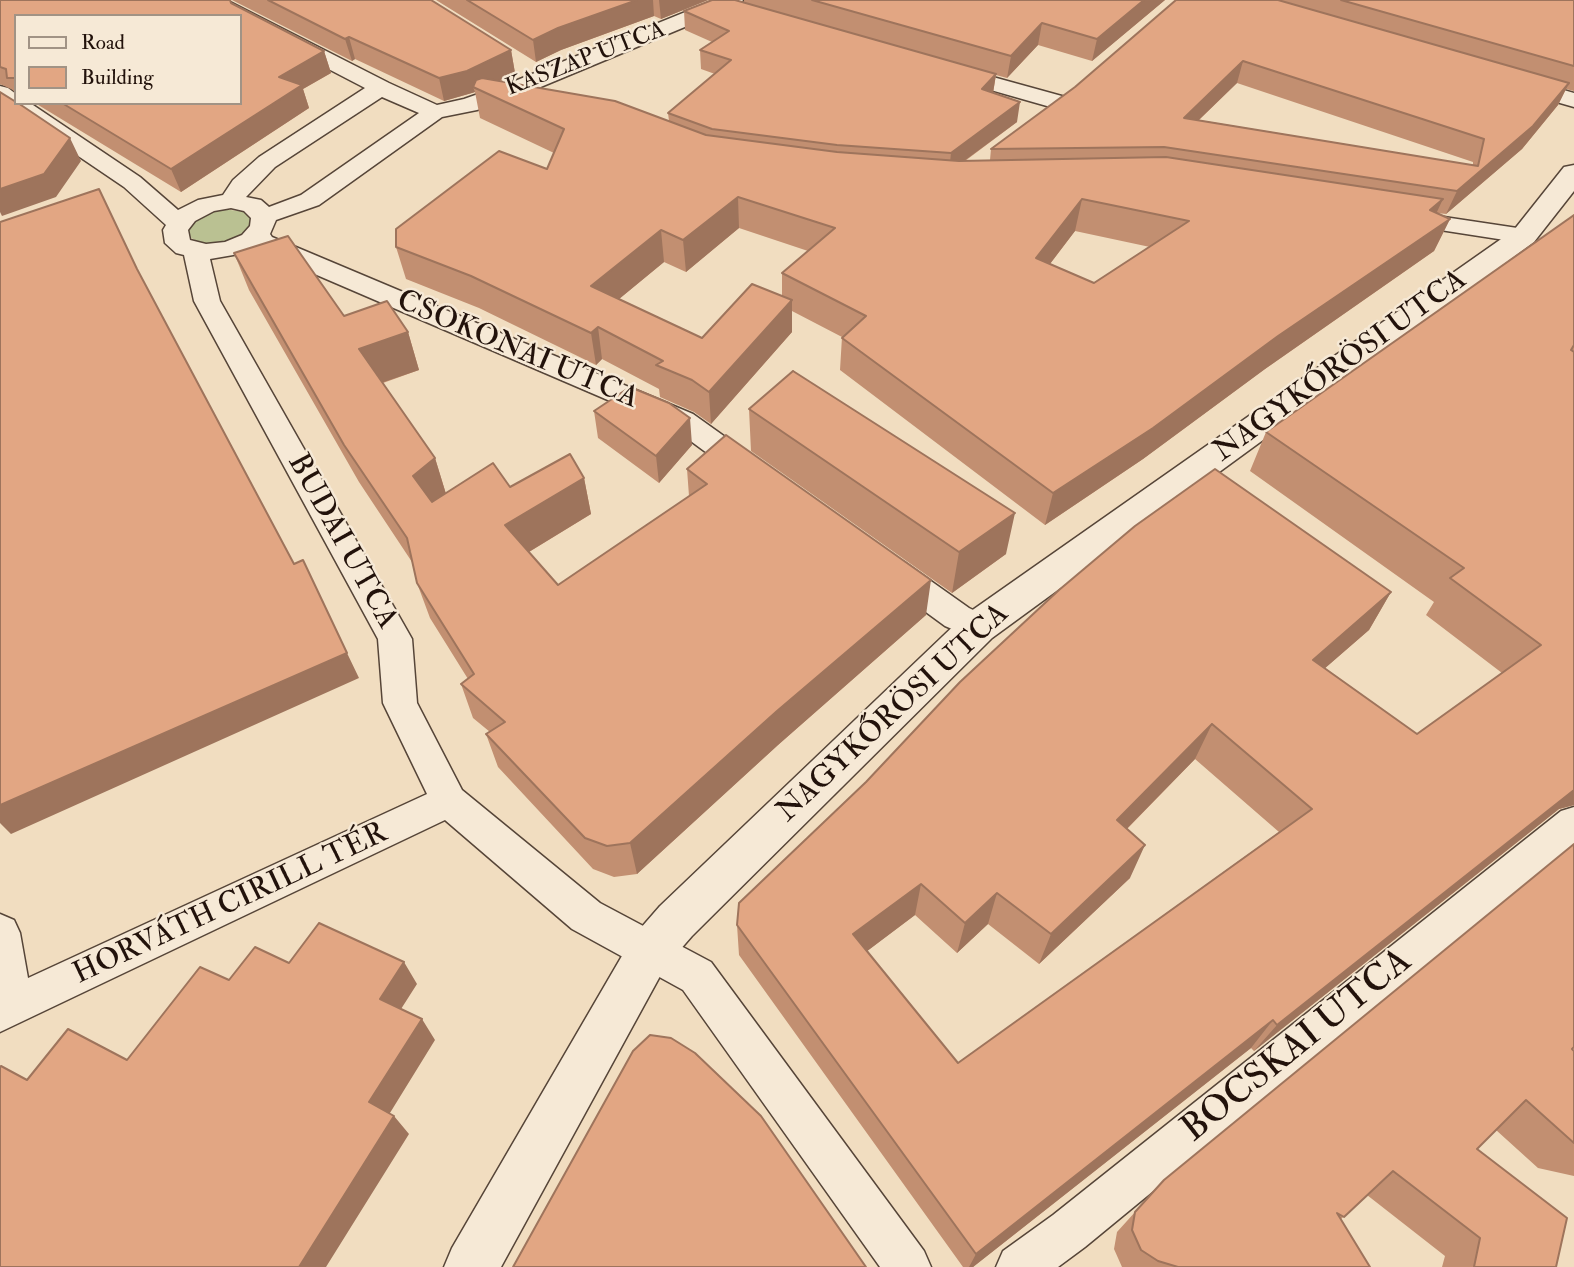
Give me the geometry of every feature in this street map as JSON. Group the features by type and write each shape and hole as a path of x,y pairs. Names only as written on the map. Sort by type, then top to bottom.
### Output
{"street":[{"path":"211,0 238,14"},
{"name":"KASZAP UTCA","path":"195,251 230,249 261,225 310,200 435,112 469,105 529,76 735,6"},
{"path":"242,16 381,88 435,112"},
{"path":"931,66 1061,103"},
{"path":"529,76 560,100"},
{"path":"1494,76 1574,100"},
{"path":"1040,119 1081,86"},
{"path":"195,251 178,243 174,237 178,223 186,216 219,203 267,162 381,88"},
{"path":"18,105 132,181 178,223"},
{"name":"NAGYKŐRÖSI UTCA","path":"471,1267 649,952 677,921 978,627 1524,236 1572,179"},
{"path":"108,192 132,181 219,203"},
{"name":"CSOKONAI UTCA","path":"219,203 252,205 261,225 261,242 683,421 771,484"},
{"path":"1375,214 1524,236"},
{"name":"BUDAI UTCA","path":"195,251 207,301 395,639 400,703 449,801 586,916 697,976 908,1267"},
{"path":"869,554 957,617 978,627"},
{"name":"HORVÁTH CIRILL TÉR","path":"0,933 6,1009 449,801"},
{"name":"BOCSKAI UTCA","path":"1019,1267 1069,1231 1574,823"}],"green space":[{"path":"223,209 245,212 250,217 251,224 247,231 228,242 203,245 188,236 187,229 191,222 211,211"}],"building":[{"path":"0,0 230,0 231,3 324,51 279,77 302,85 171,169 65,105 242,105 242,14 14,14 14,78 7,78 6,69 0,67"},
{"path":"268,0 431,0 511,50 467,71 439,78 349,37 345,39"},
{"path":"467,0 637,0 558,28 533,40"},
{"path":"712,0 735,0 996,74 982,89 1020,102 951,153 837,145 712,129 668,113 731,60 700,50 729,31 684,11"},
{"path":"812,0 1144,0 1097,39 1042,23 1011,56"},
{"path":"1176,0 1278,0 1569,83 1533,126 1457,191 1164,147 991,149 1075,87","holes":["1243,61 1484,139 1478,166 1184,118"]},
{"path":"1341,0 1574,0 1574,66"},
{"path":"482,78 615,101 706,135 837,152 959,161 1166,157 1443,199 1430,210 1450,219 1278,336 1153,428 1053,493 842,338 866,316 782,273 835,228 738,197 683,240 661,230 591,286 702,338 752,284 792,300 709,392 692,380 656,365 663,361 598,327 591,333 471,276 396,247 396,229 499,151 547,169 564,129 473,87 476,80","holes":["1082,199 1189,221 1094,283 1036,258"]},
{"path":"0,92 14,101 14,105 21,105 70,138 44,174 0,189"},
{"path":"99,189 137,269 294,564 303,560 347,653 0,805 0,222"},
{"path":"1574,215 1574,345 1571,350 1574,352 1574,790 1277,1025 1273,1020 976,1254 737,925 739,903 866,782 960,682 1059,590 1135,526 1215,469 1391,592 1313,660 1417,734 1541,645 1450,578 1464,568 1266,432","holes":["1212,724 1312,809 958,1063 853,934 921,884 965,923 997,893 1051,934 1145,845 1117,820"]},
{"path":"288,236 344,316 387,301 408,332 359,349 435,458 413,476 432,502 493,463 510,487 570,454 584,478 505,525 558,585 707,484 687,469 726,435 931,580 777,711 630,843 607,846 585,838 486,734 505,722 461,684 474,674 417,583 407,538 344,445 234,253"},
{"path":"793,371 1015,513 959,552 749,409"},
{"path":"630,387 669,403 690,418 656,456 594,411"},
{"path":"1574,844 1574,1143 1526,1100 1477,1149 1567,1218 1556,1267 1474,1267 1480,1238 1393,1171 1344,1217 1337,1213 1370,1267 1178,1267 1158,1261 1141,1250 1132,1230 1135,1212 1164,1180"},
{"path":"319,923 404,962 380,999 422,1019 369,1102 394,1116 299,1267 0,1267 0,1067 27,1080 68,1029 127,1060 200,967 229,980 255,947 289,963"},
{"path":"650,1035 671,1038 695,1053 761,1116 866,1267 513,1267 633,1051"}]}
